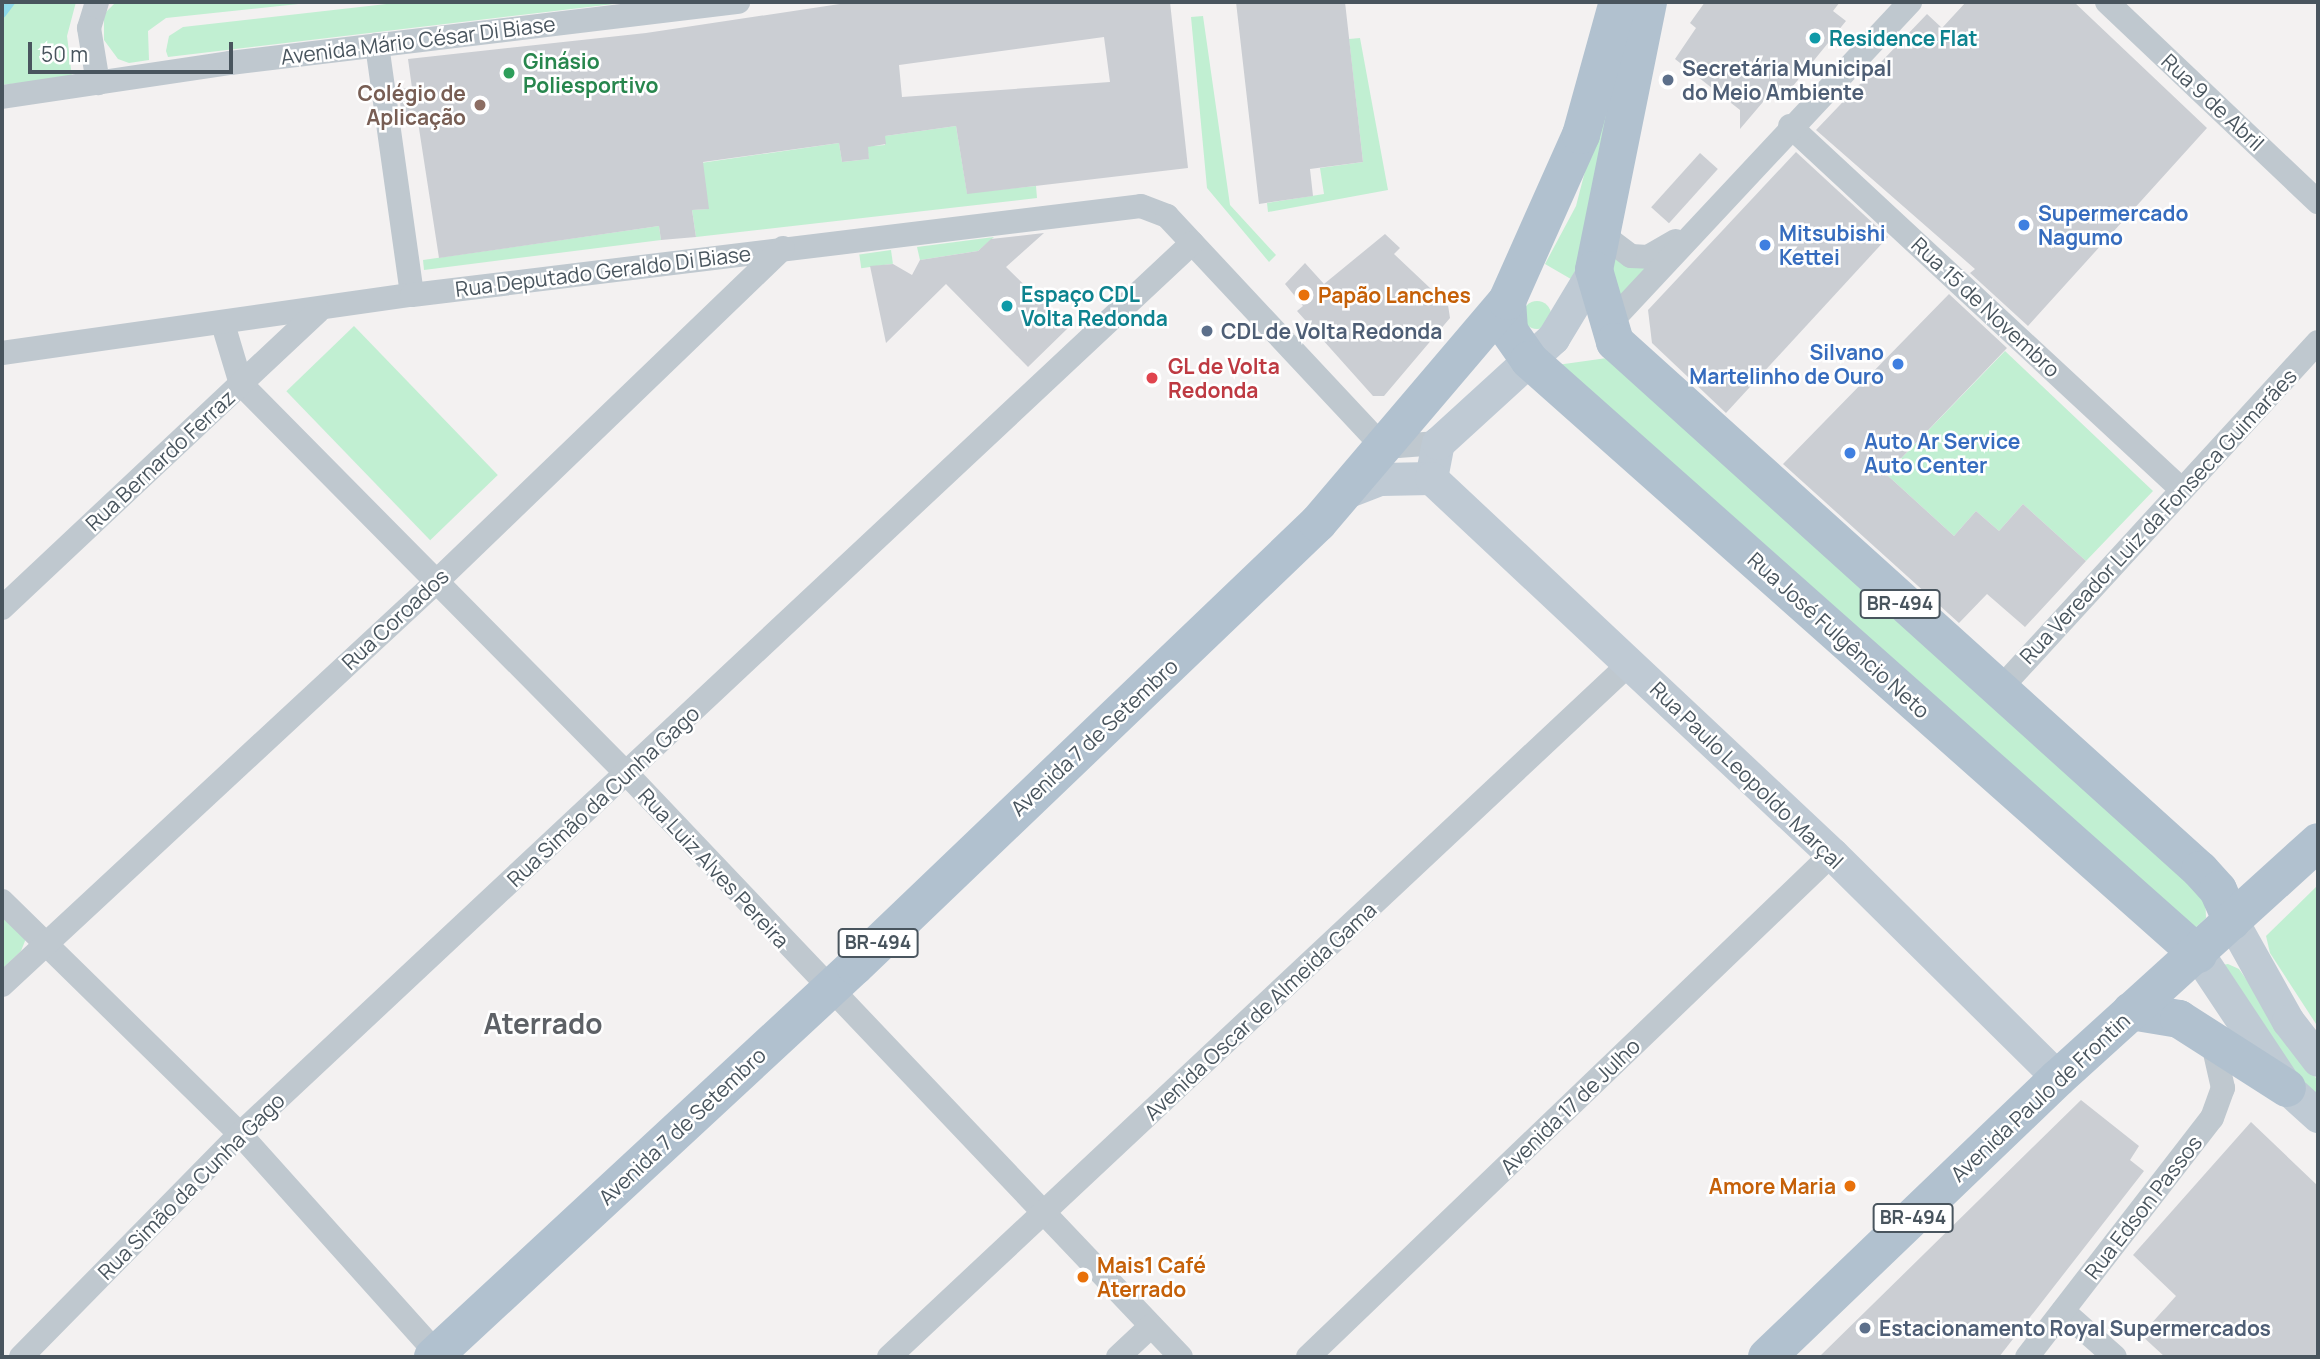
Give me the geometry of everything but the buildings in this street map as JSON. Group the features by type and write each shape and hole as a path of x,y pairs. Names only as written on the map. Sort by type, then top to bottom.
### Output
{"main road":[{"name":"Avenida 7 de Setembro","path":"1594,270 1602,214 1638,62 1624,5"},
{"name":"Avenida 7 de Setembro","path":"436,1356 830,990 1318,523 1383,442 1507,301 1581,135 1624,5"},
{"name":"BR-494","path":"1594,270 1606,327 1628,357 2210,880 2232,921"},
{"name":"Rua José Fulgêncio Neto","path":"1507,301 1509,331 1530,360 2198,954"},
{"name":"Avenida Paulo de Frontin","path":"1767,1357 2058,1078 2198,954 2318,842"},
{"path":"2131,1011 2179,1020 2213,1044 2287,1088"}],"street":[{"path":"97,2 89,28 97,83"},
{"name":"Avenida Mário César Di Biase","path":"2,97 377,45 689,5 738,2"},
{"name":"Avenida 7 de Setembro","path":"1638,62 1667,2"},
{"path":"1606,327 1790,126 1910,2"},
{"name":"Rua 9 de Abril","path":"2107,2 2318,202"},
{"path":"377,45 412,295"},
{"name":"Rua 15 de Novembro","path":"1790,126 2181,489"},
{"name":"Rua Deputado Geraldo Di Biase","path":"2,353 318,311 412,295 1141,206 1167,216 1192,243"},
{"path":"1602,214 1611,241 1640,257 1662,251 1697,226"},
{"path":"1192,243 1356,421 1383,442 1438,443 1430,478 1380,479 1343,493"},
{"name":"Rua Simão da Cunha Gago","path":"20,1357 240,1134 1192,243"},
{"name":"Rua Coroados","path":"2,985 43,943 435,583 783,248"},
{"name":"Avenida 7 de Setembro","path":"1438,443 1530,360 1559,330 1594,270"},
{"name":"Rua Bernardo Ferraz","path":"2,608 318,311"},
{"path":"223,324 241,384"},
{"name":"Rua Vereador Luiz da Fonseca Guimarães","path":"1997,691 2318,342"},
{"name":"Rua Luiz Alves Pereira","path":"241,384 626,775 1181,1357"},
{"name":"Rua Paulo Leopoldo Marçal","path":"1430,478 1832,854 2058,1078"},
{"name":"Avenida Oscar de Almeida Gama","path":"890,1357 1630,663"},
{"name":"Avenida 17 de Julho","path":"1308,1357 1832,854"},
{"path":"2,901 240,1134 436,1356"},
{"path":"2232,921 2288,1021 2318,1060"},
{"path":"2198,954 2287,1088 2318,1116"},
{"name":"Rua Edson Passos","path":"2027,1357 2217,1108 2222,1068 2213,1044"},
{"path":"2063,1311 2115,1357"},
{"path":"1118,1357 1151,1326"}],"green space":[{"path":"2,2 76,2 67,36 72,77 2,85"},
{"path":"116,2 317,2 166,18 148,31 149,60 129,63 118,59 104,40 104,14"},
{"path":"404,2 631,2 168,57 166,51 169,36 183,27"},
{"path":"1203,16 1230,205 1276,255 1269,262 1207,188 1191,17"},
{"path":"1360,38 1388,190 1268,212 1267,203 1324,194 1320,168 1363,162 1349,39"},
{"path":"1605,94 1618,95 1576,282 1545,264 1576,206"},
{"path":"956,126 967,193 1036,186 1037,198 696,237 692,210 708,209 687,165 839,143 842,162 869,159 866,139 873,138 874,146 885,145 885,136"},
{"path":"659,226 661,240 424,270 423,260"},
{"path":"994,237 978,251 920,260 917,247"},
{"path":"1609,249 1651,262 1613,310"},
{"path":"891,250 893,264 861,268 859,254"},
{"path":"1537,301 1547,305 1551,315 1547,325 1537,329 1527,325 1523,315 1527,305"},
{"path":"354,326 498,475 430,540 286,391"},
{"path":"2005,351 2153,491 2086,561 2023,504 1999,531 1976,511 1954,536 1886,474"},
{"path":"1614,357 2205,893 2206,918 2194,929 1557,365"},
{"path":"2318,885 2318,1027 2270,953 2266,936"},
{"path":"2,905 27,936 21,951 2,969"},
{"path":"2228,964 2239,969 2318,1081 2318,1127 2222,965"}],"waterway":[{"path":"2,14 11,2"}],"place":[{"name":"Residence Flat","path":"1815,38"},
{"name":"Ginásio Poliesportivo","path":"509,73"},
{"name":"Secretária Municipal do Meio Ambiente","path":"1668,80"},
{"name":"Colégio de Aplicação","path":"480,105"},
{"name":"Supermercado Nagumo","path":"2024,225"},
{"name":"Mitsubishi Kettei","path":"1765,245"},
{"name":"Papão Lanches","path":"1304,295"},
{"name":"Espaço CDL Volta Redonda","path":"1007,306"},
{"name":"CDL de Volta Redonda","path":"1207,331"},
{"name":"Silvano Martelinho de Ouro","path":"1898,364"},
{"name":"GL de Volta Redonda","path":"1152,378"},
{"name":"Auto Ar Service Auto Center","path":"1850,453"},
{"name":"Amore Maria","path":"1850,1186"},
{"name":"Mais1 Café Aterrado","path":"1083,1277"},
{"name":"Estacionamento Royal Supermercados","path":"1865,1328"}],"district":[{"name":"Aterrado","path":"543,1023"}]}
